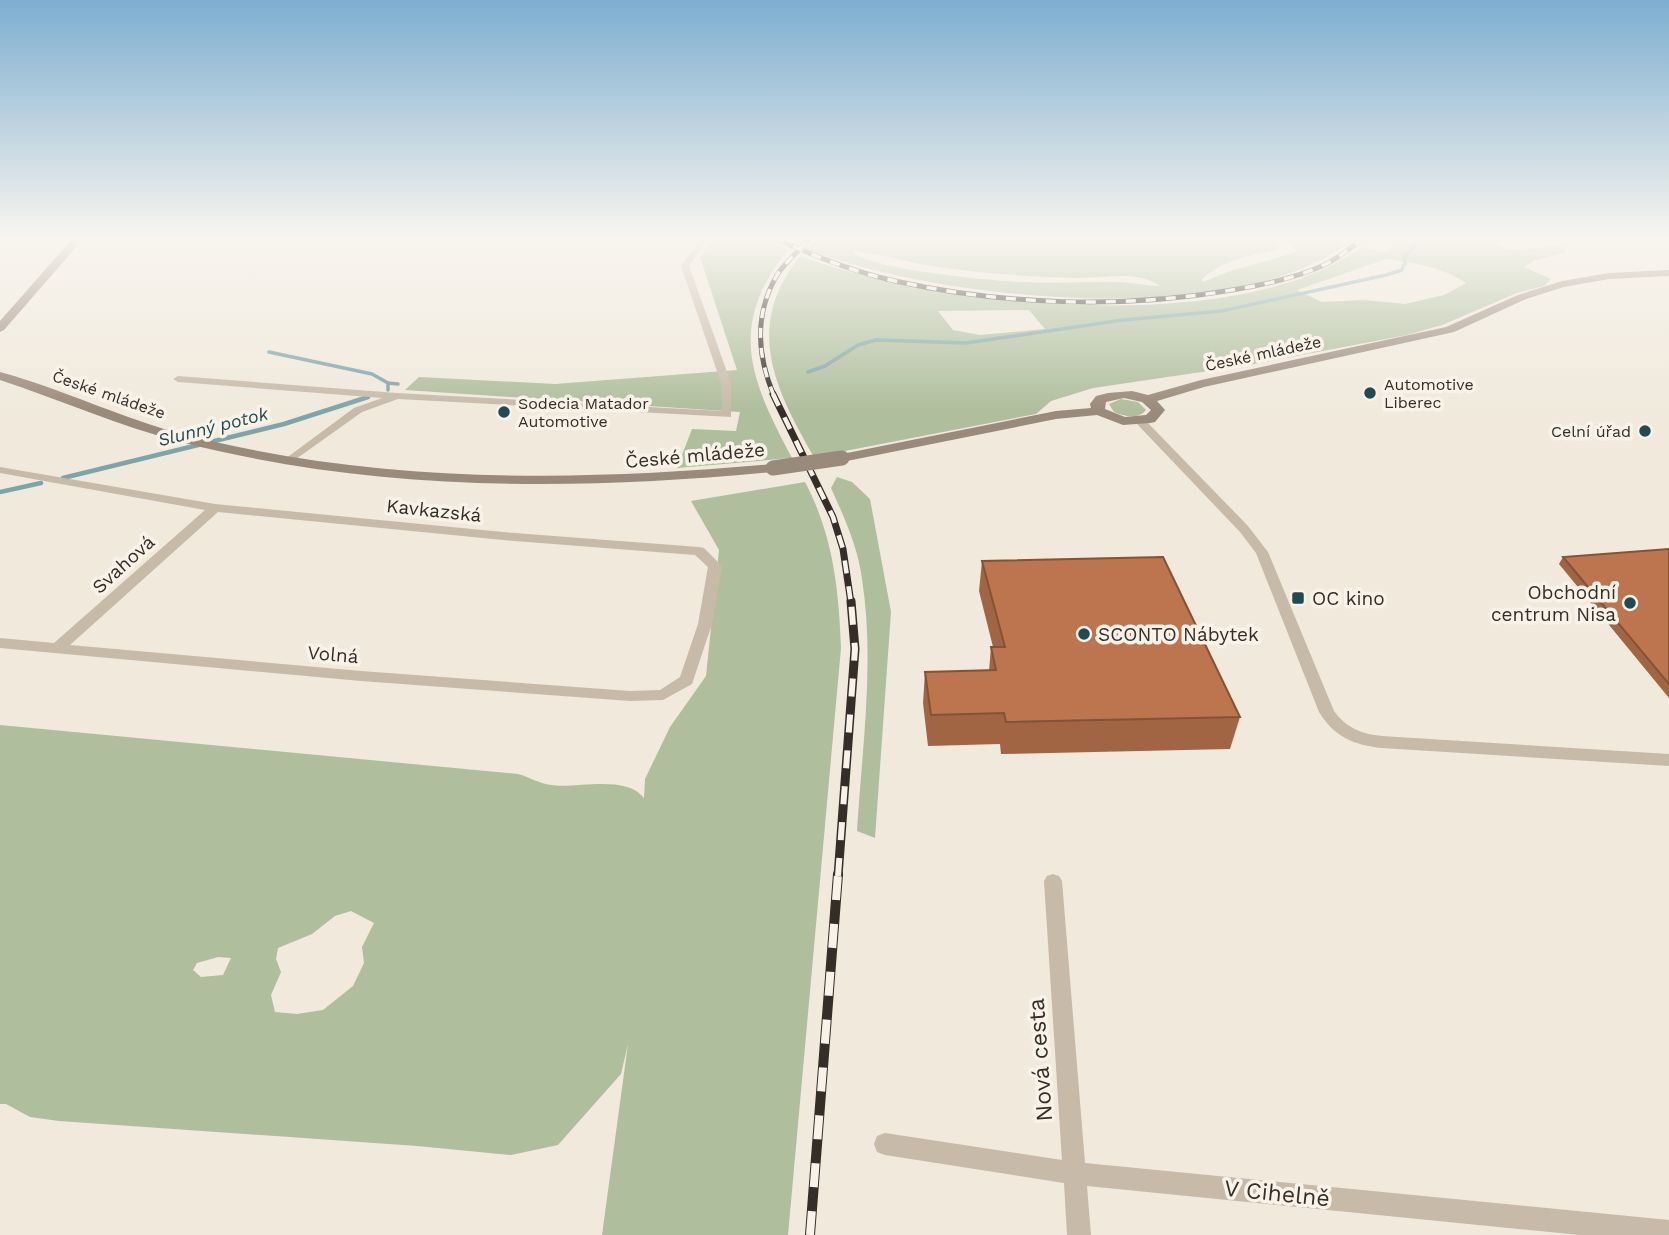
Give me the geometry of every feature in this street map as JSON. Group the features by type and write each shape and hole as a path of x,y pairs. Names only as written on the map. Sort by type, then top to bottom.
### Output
{"street":[{"path":"0,328 28,296"},
{"name":"České mládeže","path":"178,379 397,396 727,415 726,383 695,296"},
{"name":"České mládeže","path":"1099,411 1098,401 1110,395 1129,395 1147,400 1201,384 1450,330 1529,296"},
{"name":"České mládeže","path":"0,376 188,439 289,461 406,475 533,481 690,477 773,468 842,458 1056,415 1099,411 1117,420 1141,422"},
{"path":"289,461 358,410 397,396"},
{"path":"1147,400 1156,407 1157,414 1141,422 1244,529 1262,552 1327,712 1344,732 1365,740 1382,742 1669,760"},
{"name":"Kavkazská","path":"0,470 215,508 489,535 699,551 715,566 705,624 687,680 663,695"},
{"name":"Svahová","path":"57,648 215,508"},
{"name":"Volná","path":"0,643 374,677 630,696 663,695"},
{"name":"Nová cesta","path":"1053,881 1079,1235"},
{"name":"V Cihelně","path":"885,1144 1075,1173 1669,1232"}],"green space":[{"path":"713,296 761,296 751,329 751,354 765,404 792,458 677,468 692,429 736,431 740,412 405,390 419,377 555,384 737,370"},
{"path":"778,296 975,296 1086,305 1165,304 1229,296 1309,296 1322,302 1365,300 1405,304 1441,296 1511,296 1442,325 1407,335 1249,365 1093,388 1051,401 1036,414 814,457 787,406 771,357 769,332","holes":["1029,310 1045,329 980,335 953,330 938,311"]},
{"path":"1049,296 1169,296 1157,297"},
{"path":"1121,399 1138,402 1146,410 1140,415 1132,416 1114,412 1109,404"},
{"path":"837,477 852,482 870,499 891,612 875,838 857,831 866,705 866,610 857,555 831,488"},
{"path":"805,482 822,522 836,584 841,648 788,1235 602,1235 628,1044 621,1074 558,1145 511,1155 59,1121 30,1117 6,1104 0,1104 0,725 518,774 561,786 613,784 625,786 644,798 645,779 670,727 706,676 719,550 691,501","holes":["351,911 374,923 362,947 364,963 353,986 323,1010 297,1014 275,1012 271,995 281,972 276,959 278,948 312,934 335,916","218,957 231,958 223,975 201,977 193,970 197,963"]}],"building":[{"name":"Obchodní centrum Nisa","path":"1669,549 1669,684 1563,557"},
{"name":"SCONTO Nábytek","path":"1163,557 1240,717 1006,722 1004,713 931,715 925,672 996,670 991,647 1005,647 982,561"}],"waterway":[{"name":"Slunný potok","path":"808,372 825,366 858,345 876,340 966,343 1123,320 1222,311 1292,296"},
{"path":"269,352 372,374 388,383"},
{"name":"Slunný potok","path":"388,383 398,384"},
{"name":"Slunný potok","path":"388,383 388,390"},
{"name":"Slunný potok","path":"63,478 284,424 368,397"},
{"name":"Slunný potok","path":"0,492 41,483"}],"railway":[{"path":"768,296 760,335 764,365 774,396"},
{"path":"985,296 1063,302 1148,300 1192,296"},
{"path":"773,394 833,517 843,549 851,603"},
{"path":"838,876 855,649 851,601"},
{"path":"810,1235 838,874"}],"place":[{"name":"Automotive Liberec","path":"1370,393"},
{"name":"Sodecia Matador Automotive","path":"504,412"},
{"name":"Celní úřad","path":"1645,431"},
{"name":"OC kino","path":"1298,598"},
{"name":"Obchodní centrum Nisa","path":"1630,603"},
{"name":"SCONTO Nábytek","path":"1084,634"}]}
